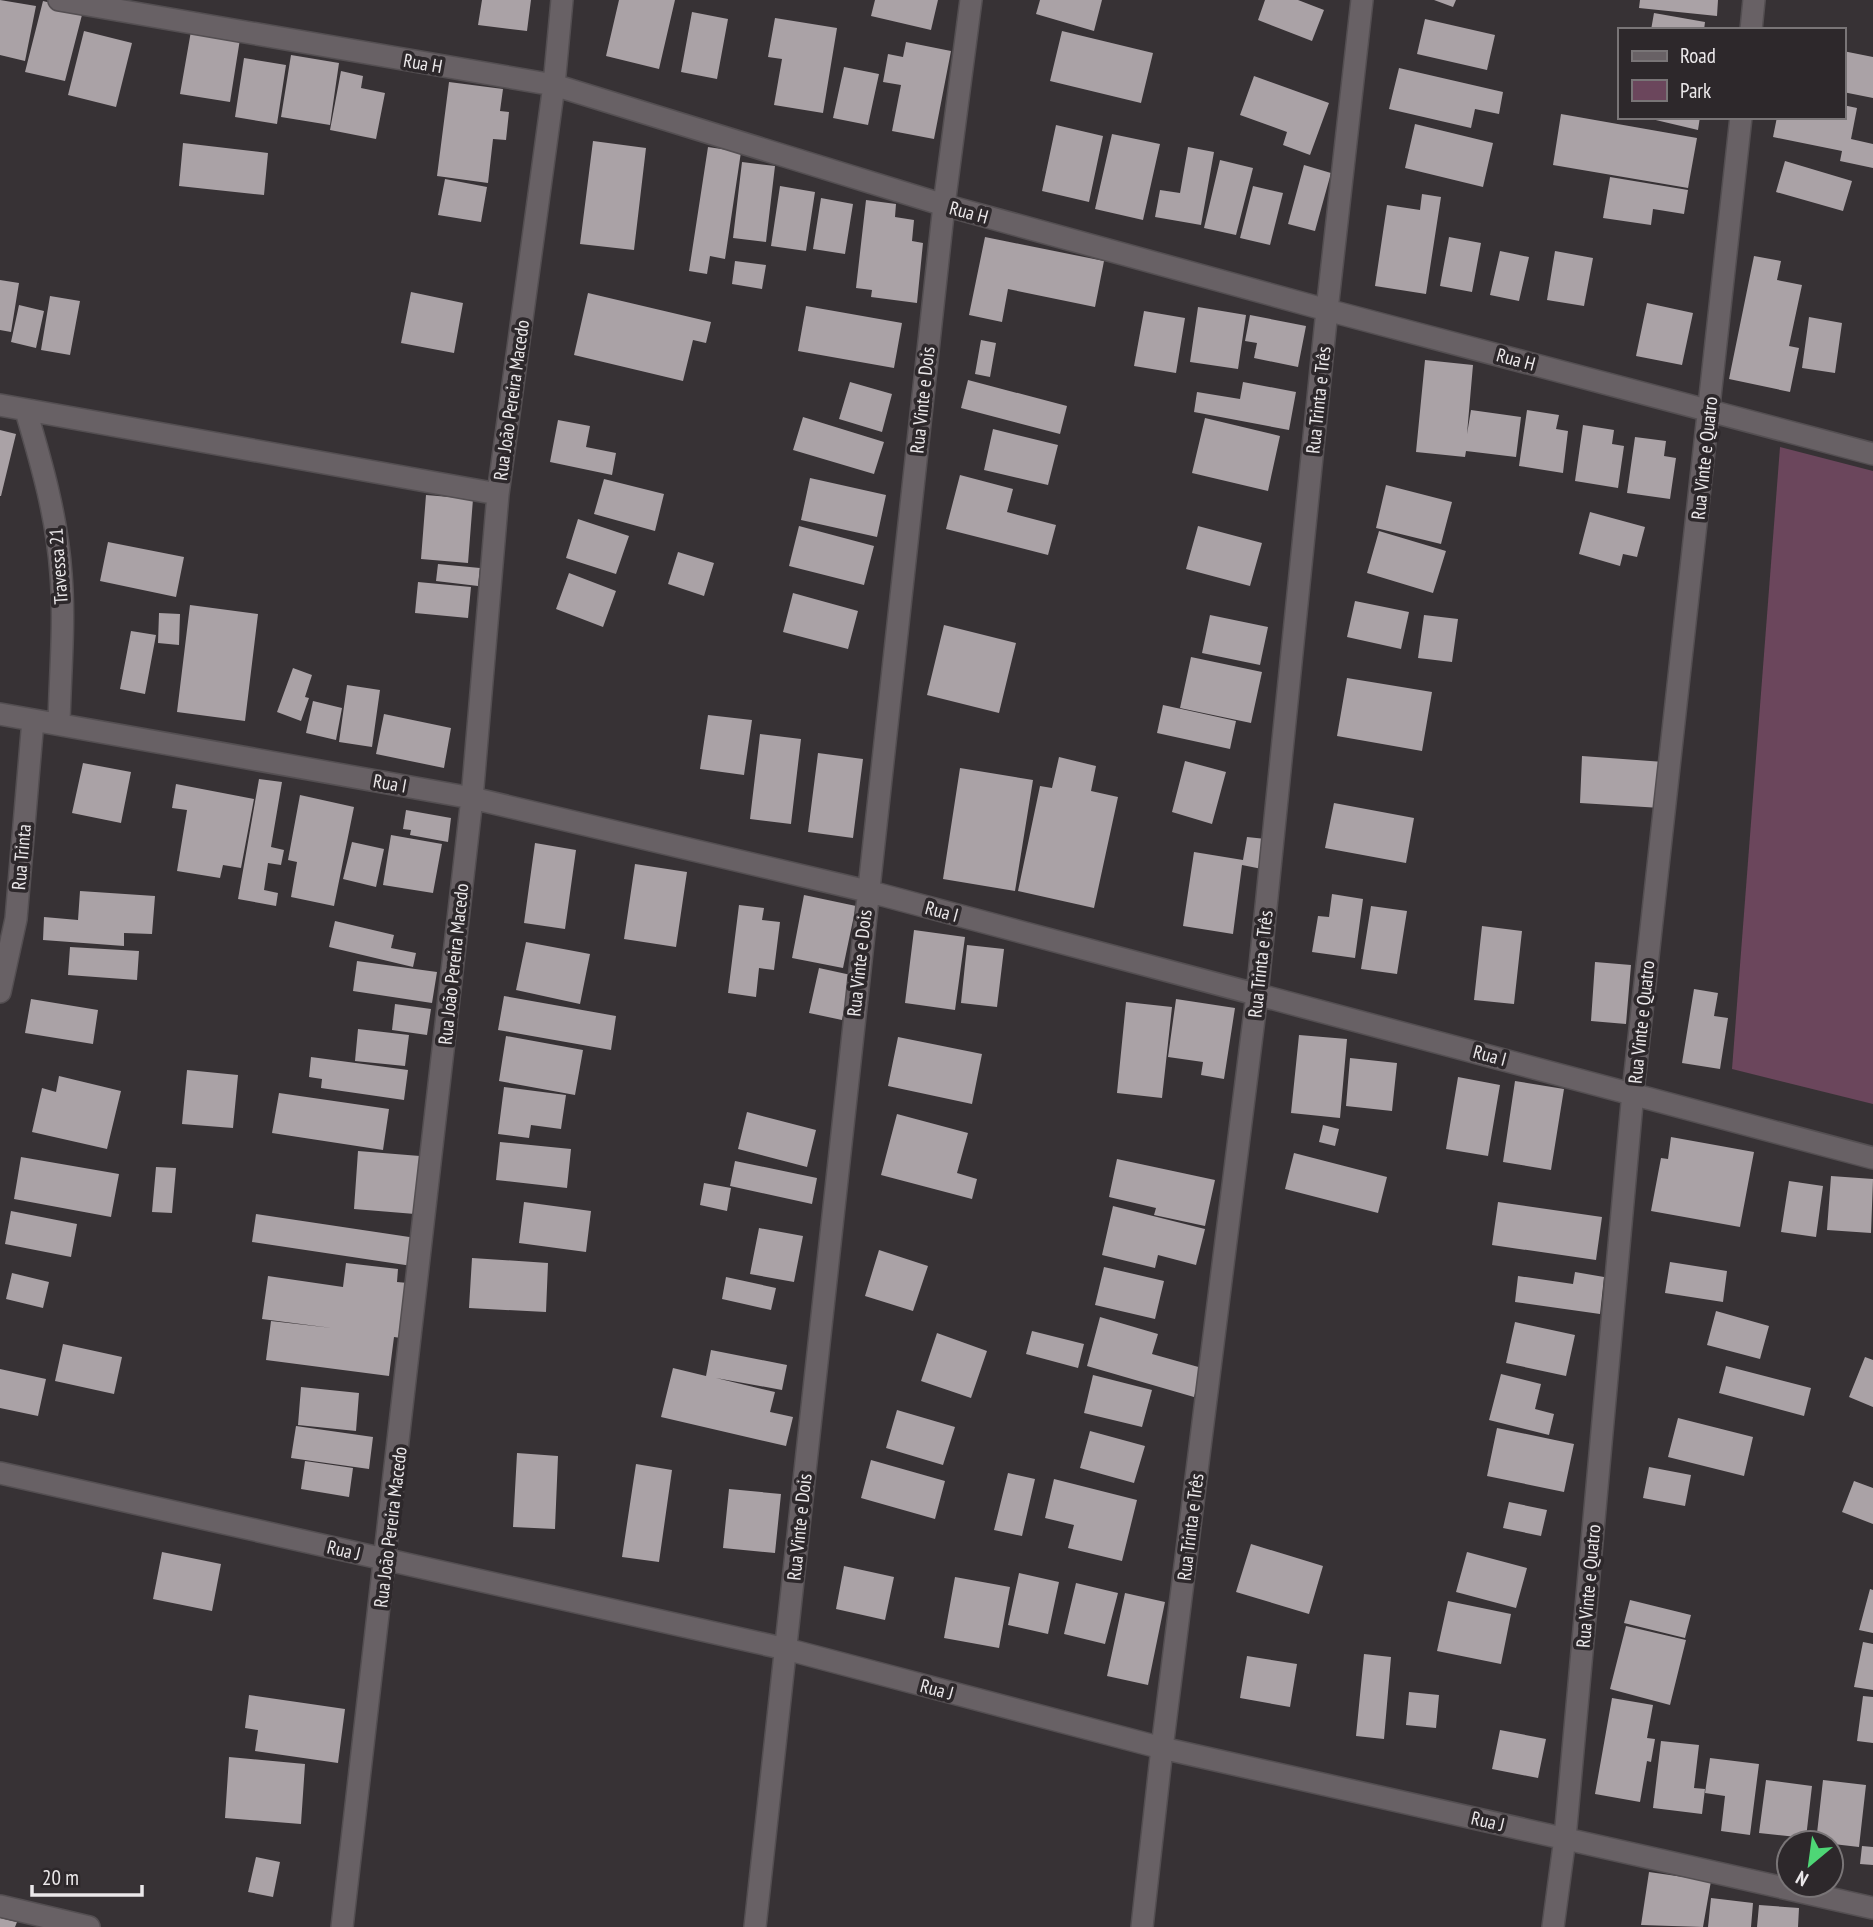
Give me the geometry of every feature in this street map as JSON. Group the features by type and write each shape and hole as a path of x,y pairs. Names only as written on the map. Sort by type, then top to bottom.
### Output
{"street":[{"name":"Rua H","path":"59,0 153,8 554,85 944,205 1327,310 1873,454"},
{"name":"Rua João Pereira Macedo","path":"342,1927 387,1560 472,798 498,494 554,85 562,0"},
{"name":"Rua Vinte e Dois","path":"755,1927 867,891 944,205 971,0"},
{"name":"Rua Trinta e Três","path":"1142,1927 1257,995 1327,310 1362,0"},
{"path":"1751,28 1754,0"},
{"name":"Rua Vinte e Quatro","path":"1553,1927 1564,1838 1633,1092 1741,119"},
{"path":"0,405 498,494"},
{"name":"Travessa 21","path":"26,411 49,490 62,577 59,724"},
{"name":"Rua I","path":"0,714 472,798 867,891 1633,1092 1873,1158"},
{"name":"Rua Trinta","path":"0,992 16,919 33,720"},
{"name":"Rua J","path":"0,1472 786,1649 1162,1748 1873,1908"},
{"path":"0,1906 81,1926"}],"green space":[{"path":"1780,447 1873,471 1873,1104 1732,1069"}],"building":[{"path":"0,0 36,6 25,61 0,55"},
{"path":"482,0 531,0 527,31 478,25"},
{"path":"619,0 675,0 659,69 606,56"},
{"path":"875,0 938,0 931,30 871,16"},
{"path":"1040,0 1102,0 1094,31 1036,14"},
{"path":"1265,0 1298,0 1324,10 1312,41 1258,20"},
{"path":"1434,0 1456,0 1453,7"},
{"path":"1640,0 1718,0 1717,16 1639,8"},
{"path":"43,1 83,11 65,81 25,72"},
{"path":"692,12 728,19 717,79 681,72"},
{"path":"1654,13 1705,22 1704,28 1651,28"},
{"path":"775,18 837,28 823,113 774,105 782,59 768,57"},
{"path":"1425,19 1495,35 1487,70 1417,54"},
{"path":"84,31 132,43 116,107 68,95"},
{"path":"191,31 240,39 230,102 180,94"},
{"path":"1062,31 1153,53 1141,103 1050,81"},
{"path":"906,42 951,51 934,139 892,131 901,85 883,82 888,54 903,57"},
{"path":"1845,51 1873,57 1873,98 1845,92"},
{"path":"291,55 339,63 330,125 281,117"},
{"path":"244,58 286,65 277,124 235,117"},
{"path":"844,67 879,74 868,125 833,118"},
{"path":"1399,68 1503,92 1499,114 1475,109 1471,128 1389,109"},
{"path":"341,71 363,76 361,88 385,93 376,139 330,130"},
{"path":"1254,76 1329,103 1310,155 1283,145 1287,132 1240,115"},
{"path":"449,82 503,89 500,111 509,112 506,140 493,139 488,183 437,176"},
{"path":"1845,105 1857,108 1851,139 1873,144 1873,168 1840,161 1842,151 1773,137 1777,119 1845,119"},
{"path":"1561,114 1697,138 1688,188 1553,165"},
{"path":"1651,119 1700,119 1698,130"},
{"path":"1415,124 1493,143 1483,187 1405,168"},
{"path":"1056,125 1103,136 1089,202 1042,191"},
{"path":"1112,134 1160,144 1143,220 1095,209"},
{"path":"593,141 646,148 634,250 580,244"},
{"path":"183,143 268,153 264,195 179,186"},
{"path":"708,147 741,152 725,259 710,256 707,274 689,271"},
{"path":"1188,147 1214,152 1201,225 1155,217 1160,190 1180,193"},
{"path":"1220,160 1253,168 1236,235 1204,228"},
{"path":"1785,161 1852,181 1843,211 1776,192"},
{"path":"742,162 775,166 766,242 733,238"},
{"path":"1304,165 1331,173 1315,231 1288,224"},
{"path":"1610,177 1688,190 1684,214 1653,209 1651,225 1603,218"},
{"path":"445,179 487,187 481,222 438,215"},
{"path":"780,186 815,192 806,251 771,246"},
{"path":"1253,186 1283,193 1270,245 1240,238"},
{"path":"1422,194 1441,197 1426,294 1375,286 1387,205 1420,210"},
{"path":"821,198 853,204 845,254 813,249"},
{"path":"866,200 896,204 895,217 914,220 912,241 923,243 917,303 871,297 872,290 856,288"},
{"path":"985,237 1104,261 1095,307 1008,289 1002,322 969,315"},
{"path":"1449,237 1481,243 1472,292 1440,286"},
{"path":"1500,251 1529,257 1519,301 1490,295"},
{"path":"1555,251 1593,258 1584,306 1547,300"},
{"path":"1754,256 1781,261 1777,280 1802,285 1789,346 1799,348 1790,392 1729,379"},
{"path":"735,261 766,265 762,289 732,284"},
{"path":"0,280 19,283 11,332 0,330"},
{"path":"411,292 463,303 454,353 401,343"},
{"path":"588,293 711,322 706,343 693,340 683,381 574,355"},
{"path":"50,296 80,301 70,355 41,350"},
{"path":"1647,303 1693,313 1682,365 1636,356"},
{"path":"19,305 44,311 36,348 11,342"},
{"path":"806,306 902,323 894,368 798,351"},
{"path":"1198,307 1246,315 1238,369 1190,362"},
{"path":"1144,311 1185,318 1176,373 1134,366"},
{"path":"1250,315 1306,326 1298,367 1254,358 1257,343 1245,341"},
{"path":"1809,317 1842,323 1835,373 1802,368"},
{"path":"981,340 996,343 990,377 975,374"},
{"path":"1425,360 1473,365 1467,434 1471,410 1521,417 1516,457 1466,451 1465,457 1416,452"},
{"path":"968,380 1067,406 1060,434 961,408"},
{"path":"850,382 892,394 882,432 839,419"},
{"path":"1243,382 1296,392 1289,430 1194,412 1197,392 1240,399"},
{"path":"1527,410 1559,415 1556,429 1568,431 1563,473 1519,466"},
{"path":"803,417 884,442 874,474 793,450"},
{"path":"1205,418 1280,436 1268,491 1192,473"},
{"path":"558,420 590,426 586,447 616,453 612,475 550,462"},
{"path":"1583,425 1614,430 1612,444 1624,446 1618,488 1575,481"},
{"path":"993,429 1058,445 1048,485 984,470"},
{"path":"0,430 16,434 1,496 0,496"},
{"path":"1635,437 1666,441 1664,456 1676,458 1670,499 1627,493"},
{"path":"960,475 1013,489 1007,512 1056,525 1048,555 946,529"},
{"path":"810,478 886,495 877,537 801,520"},
{"path":"604,479 664,494 655,531 594,514"},
{"path":"1386,485 1452,502 1441,544 1376,528"},
{"path":"426,495 473,499 468,563 421,559"},
{"path":"1590,512 1645,527 1637,557 1623,554 1620,566 1579,554"},
{"path":"578,519 629,536 616,574 566,558"},
{"path":"799,526 874,546 864,585 789,566"},
{"path":"1198,526 1262,543 1250,586 1186,569"},
{"path":"1379,531 1446,551 1433,593 1367,573"},
{"path":"108,542 184,557 176,597 100,581"},
{"path":"678,552 714,563 704,596 668,584"},
{"path":"438,564 480,568 478,586 436,581"},
{"path":"569,573 616,591 603,627 556,609"},
{"path":"418,582 471,587 468,618 415,613"},
{"path":"793,593 858,611 848,649 783,632"},
{"path":"1355,601 1409,612 1401,649 1347,637"},
{"path":"190,605 258,614 245,721 177,712"},
{"path":"159,613 180,614 179,645 158,643"},
{"path":"1210,615 1268,627 1260,665 1202,653"},
{"path":"1424,615 1458,619 1452,662 1418,658"},
{"path":"944,625 1016,643 999,713 927,695"},
{"path":"131,631 156,635 145,694 120,689"},
{"path":"1191,657 1262,672 1251,723 1180,708"},
{"path":"293,668 312,675 305,697 309,698 301,721 277,712"},
{"path":"1347,678 1432,692 1422,751 1337,736"},
{"path":"347,685 380,690 372,747 339,742"},
{"path":"313,701 342,708 336,740 306,733"},
{"path":"1163,705 1236,721 1230,749 1157,733"},
{"path":"384,714 451,728 444,768 376,754"},
{"path":"708,715 752,720 744,775 700,769"},
{"path":"760,734 801,739 791,824 750,819"},
{"path":"818,753 863,759 853,838 808,832"},
{"path":"1582,756 1664,762 1661,808 1580,803"},
{"path":"1059,757 1096,766 1091,791 1118,797 1094,908 1018,891 1040,786 1052,788"},
{"path":"1185,761 1226,772 1212,824 1172,812"},
{"path":"83,763 131,772 121,823 72,813"},
{"path":"960,768 1033,780 1015,891 943,879"},
{"path":"259,779 282,782 271,847 284,850 281,865 268,863 264,890 278,893 276,906 238,899"},
{"path":"176,784 254,799 241,868 223,865 220,878 177,871 187,810 172,808"},
{"path":"300,795 354,807 334,906 291,897 297,862 288,860"},
{"path":"1334,803 1414,818 1406,863 1325,848"},
{"path":"406,810 451,818 448,842 410,835 411,830 403,829"},
{"path":"391,835 442,844 433,893 383,885"},
{"path":"1247,837 1266,839 1262,869 1242,865 1233,934 1183,926 1194,852 1243,860"},
{"path":"352,842 384,849 376,887 343,879"},
{"path":"535,843 576,850 565,929 524,923"},
{"path":"635,864 687,872 676,947 624,939"},
{"path":"80,891 155,896 152,934 124,933 124,946 43,940 44,917 78,920"},
{"path":"1332,894 1363,899 1355,958 1312,952 1318,916 1329,917"},
{"path":"804,895 856,906 843,968 792,958"},
{"path":"739,905 764,908 762,920 780,922 774,970 759,968 756,997 728,993"},
{"path":"1371,906 1407,911 1397,974 1361,969"},
{"path":"335,921 394,935 391,948 416,953 413,967 329,947"},
{"path":"1482,926 1522,931 1514,1004 1474,1000"},
{"path":"914,930 965,937 955,1010 905,1003"},
{"path":"526,942 590,954 580,1004 516,990"},
{"path":"967,945 1004,949 997,1007 961,1003"},
{"path":"70,947 139,951 137,980 68,975"},
{"path":"357,961 437,972 432,1003 353,991"},
{"path":"1595,962 1631,965 1626,1024 1591,1021"},
{"path":"819,968 851,975 842,1020 809,1013"},
{"path":"1694,989 1718,993 1714,1016 1728,1018 1720,1069 1682,1063"},
{"path":"504,996 616,1016 611,1050 498,1030"},
{"path":"31,999 98,1010 93,1044 25,1033"},
{"path":"1176,999 1235,1008 1224,1079 1201,1075 1203,1062 1168,1057"},
{"path":"1126,1002 1172,1007 1162,1098 1117,1093"},
{"path":"395,1004 431,1009 427,1035 392,1030"},
{"path":"358,1029 409,1035 405,1066 355,1061"},
{"path":"1299,1035 1347,1039 1340,1118 1291,1113"},
{"path":"506,1036 583,1050 575,1095 499,1081"},
{"path":"898,1037 982,1054 972,1104 888,1086"},
{"path":"311,1057 408,1070 404,1100 321,1088 322,1079 309,1077"},
{"path":"1350,1058 1397,1063 1392,1111 1346,1106"},
{"path":"187,1070 238,1075 233,1128 182,1124"},
{"path":"59,1076 121,1091 107,1149 32,1132 42,1088 56,1092"},
{"path":"1458,1077 1500,1085 1488,1156 1446,1149"},
{"path":"1515,1081 1564,1089 1551,1170 1503,1162"},
{"path":"504,1087 566,1095 561,1129 531,1125 529,1138 498,1134"},
{"path":"279,1093 389,1109 383,1150 272,1133"},
{"path":"747,1112 816,1130 807,1167 738,1149"},
{"path":"897,1114 968,1133 957,1173 977,1179 972,1199 881,1175"},
{"path":"1323,1125 1339,1129 1335,1146 1319,1142"},
{"path":"1671,1137 1754,1152 1740,1227 1651,1211 1661,1158 1668,1159"},
{"path":"500,1142 571,1149 567,1188 496,1180"},
{"path":"358,1151 420,1156 415,1214 354,1209"},
{"path":"1294,1153 1387,1177 1378,1213 1285,1189"},
{"path":"21,1157 119,1174 111,1217 14,1199"},
{"path":"1117,1159 1215,1180 1205,1226 1154,1215 1156,1208 1109,1197"},
{"path":"735,1161 817,1178 812,1204 730,1186"},
{"path":"156,1167 176,1168 172,1213 152,1212"},
{"path":"1831,1176 1873,1179 1871,1233 1827,1230"},
{"path":"1789,1181 1823,1186 1816,1237 1781,1232"},
{"path":"704,1183 731,1188 727,1211 700,1205"},
{"path":"524,1202 591,1211 586,1252 519,1243"},
{"path":"1498,1202 1602,1217 1596,1260 1492,1245"},
{"path":"1113,1206 1205,1229 1196,1265 1158,1255 1155,1268 1102,1255"},
{"path":"11,1211 77,1224 71,1257 5,1244"},
{"path":"256,1214 416,1238 412,1266 252,1242"},
{"path":"759,1228 803,1236 794,1282 750,1274"},
{"path":"879,1250 928,1266 913,1311 865,1296"},
{"path":"472,1258 548,1263 546,1312 469,1308"},
{"path":"1670,1262 1727,1271 1723,1302 1665,1293"},
{"path":"346,1263 398,1269 397,1282 408,1283 401,1338 394,1337 389,1376 266,1360 271,1321 332,1328 262,1319 268,1276 343,1287"},
{"path":"1104,1267 1164,1281 1155,1319 1095,1305"},
{"path":"1575,1272 1604,1277 1600,1314 1515,1302 1518,1276 1573,1284"},
{"path":"12,1273 49,1282 43,1308 6,1299"},
{"path":"726,1277 776,1288 771,1310 722,1299"},
{"path":"1716,1311 1769,1326 1760,1359 1707,1345"},
{"path":"1100,1317 1158,1334 1152,1354 1202,1368 1194,1397 1087,1366"},
{"path":"1515,1322 1575,1335 1566,1376 1506,1363"},
{"path":"1032,1331 1084,1344 1078,1368 1026,1354"},
{"path":"937,1333 987,1351 971,1398 921,1381"},
{"path":"63,1344 122,1357 114,1394 55,1381"},
{"path":"711,1350 787,1365 782,1390 716,1378 775,1392 770,1412 793,1417 786,1446 661,1417 673,1368 706,1376"},
{"path":"1865,1357 1873,1360 1873,1407 1849,1397"},
{"path":"1726,1366 1811,1388 1804,1416 1719,1393"},
{"path":"0,1369 46,1379 38,1416 0,1408"},
{"path":"1501,1374 1541,1384 1535,1409 1554,1414 1549,1435 1489,1420"},
{"path":"1093,1375 1152,1390 1142,1427 1084,1413"},
{"path":"301,1387 359,1393 356,1431 298,1425"},
{"path":"897,1410 955,1427 943,1465 886,1448"},
{"path":"1678,1418 1753,1437 1744,1476 1668,1457"},
{"path":"296,1426 373,1437 369,1469 291,1458"},
{"path":"1497,1428 1574,1444 1564,1492 1487,1476"},
{"path":"1090,1431 1145,1446 1134,1483 1080,1468"},
{"path":"517,1453 558,1456 555,1529 513,1527"},
{"path":"871,1460 945,1481 935,1519 861,1498"},
{"path":"305,1461 353,1468 349,1497 301,1489"},
{"path":"636,1464 672,1470 659,1562 622,1557"},
{"path":"1649,1467 1691,1475 1685,1506 1643,1498"},
{"path":"1008,1473 1035,1479 1022,1536 994,1530"},
{"path":"1054,1479 1137,1500 1122,1561 1068,1548 1074,1525 1045,1518"},
{"path":"1854,1481 1873,1488 1873,1524 1842,1512"},
{"path":"729,1489 781,1494 775,1553 723,1548"},
{"path":"1509,1502 1547,1510 1541,1536 1503,1528"},
{"path":"1251,1544 1323,1566 1309,1614 1236,1592"},
{"path":"162,1552 221,1564 212,1611 153,1599"},
{"path":"1467,1552 1527,1568 1516,1608 1456,1592"},
{"path":"844,1566 894,1577 885,1620 836,1609"},
{"path":"1019,1573 1059,1582 1048,1634 1008,1625"},
{"path":"955,1577 1010,1587 999,1648 944,1638"},
{"path":"1076,1583 1118,1593 1105,1644 1064,1634"},
{"path":"1870,1589 1873,1590 1873,1633 1859,1630"},
{"path":"1125,1593 1165,1602 1148,1685 1107,1676"},
{"path":"1630,1600 1691,1615 1685,1638 1624,1623"},
{"path":"1448,1601 1511,1614 1501,1664 1437,1651"},
{"path":"1626,1626 1686,1640 1670,1705 1610,1689"},
{"path":"1863,1642 1873,1644 1873,1690 1854,1687"},
{"path":"1364,1654 1391,1657 1384,1739 1356,1736"},
{"path":"1247,1656 1297,1664 1290,1707 1240,1698"},
{"path":"1409,1692 1439,1695 1436,1728 1406,1725"},
{"path":"249,1695 345,1709 338,1763 255,1751 258,1730 245,1728"},
{"path":"1863,1696 1873,1697 1873,1743 1857,1741"},
{"path":"1612,1698 1653,1705 1647,1738 1655,1739 1651,1762 1647,1761 1640,1802 1595,1794"},
{"path":"1500,1730 1546,1739 1538,1778 1492,1769"},
{"path":"1661,1741 1699,1745 1694,1788 1705,1789 1702,1814 1653,1808"},
{"path":"229,1757 305,1764 301,1824 225,1818"},
{"path":"1710,1758 1759,1764 1750,1835 1721,1831 1725,1796 1705,1793"},
{"path":"1766,1780 1812,1786 1807,1829 1775,1829 1775,1835 1759,1833"},
{"path":"1823,1780 1866,1785 1859,1847 1845,1845 1845,1829 1817,1829"},
{"path":"1862,1846 1873,1847 1873,1865 1860,1864"},
{"path":"256,1857 280,1862 273,1897 248,1892"},
{"path":"1649,1872 1711,1881 1703,1927 1641,1925"},
{"path":"1711,1898 1753,1903 1751,1927 1708,1927"},
{"path":"1759,1905 1799,1908 1798,1927 1757,1927"},
{"path":"0,1918 17,1922 15,1927 0,1927"}]}
